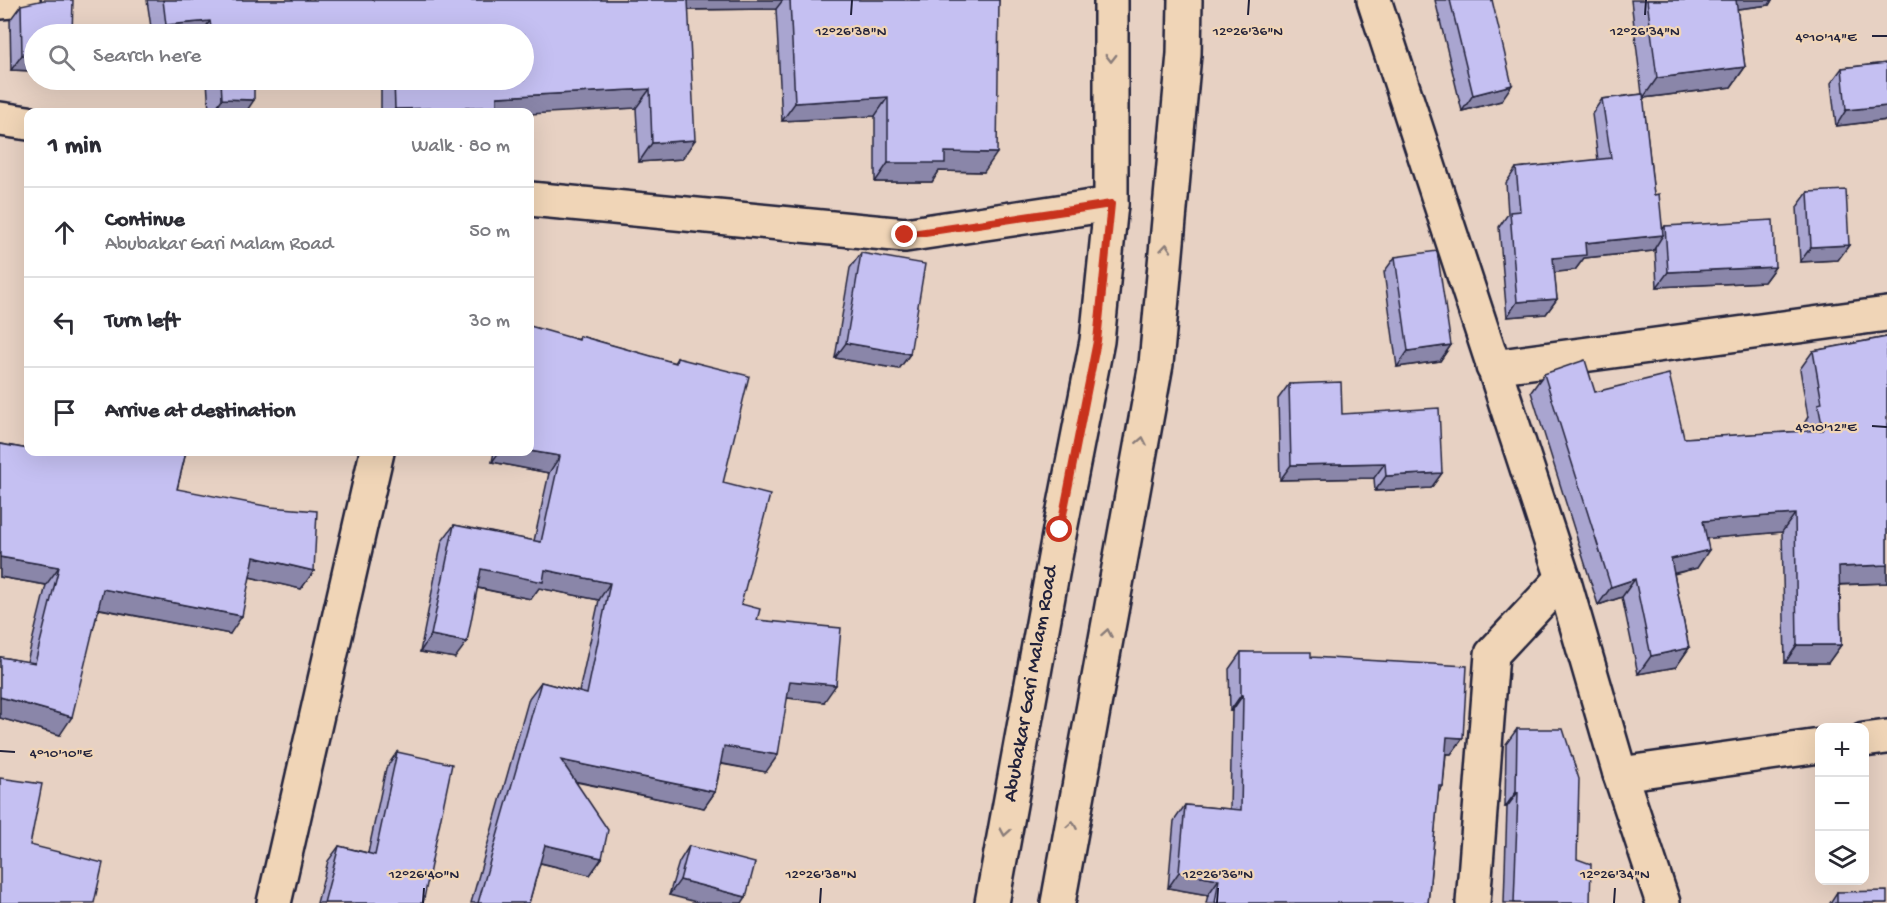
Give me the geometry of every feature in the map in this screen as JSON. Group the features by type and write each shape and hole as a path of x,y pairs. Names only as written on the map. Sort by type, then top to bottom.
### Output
{"street":[{"path":"0,2 23,0"},
{"name":"Abubakar Gari Malam Road","path":"992,903 1097,341 1111,204 1111,0"},
{"path":"1058,903 1156,364 1184,54 1185,0"},
{"path":"1374,0 1563,578 1620,774 1663,903"},
{"path":"0,118 24,122"},
{"path":"534,200 905,235 1111,204"},
{"path":"1493,367 1887,314"},
{"path":"274,903 376,456"},
{"path":"1473,903 1492,654 1563,578"},
{"path":"1869,739 1887,736"},
{"path":"1620,774 1815,747"}],"building":[{"path":"44,0 73,0 72,24 24,24 24,55 22,55 21,5"},
{"path":"163,0 688,0 695,140 652,143 650,89 497,97 497,107 395,108 394,90 534,90 534,24 210,24 210,21 166,24"},
{"path":"790,0 999,0 997,153 945,152 945,163 888,163 888,97 795,103"},
{"path":"1450,0 1492,0 1512,85 1473,95"},
{"path":"1647,0 1736,0 1745,67 1657,78"},
{"path":"1887,63 1887,106 1846,110 1842,68"},
{"path":"222,90 254,90 254,100 222,99"},
{"path":"1643,94 1654,195 1659,194 1663,235 1585,243 1586,255 1553,258 1557,299 1517,302 1510,212 1520,211 1516,168 1611,158 1602,99"},
{"path":"1846,190 1849,245 1811,247 1808,192"},
{"path":"1773,220 1775,267 1668,272 1665,226"},
{"path":"1437,251 1451,345 1408,351 1395,257"},
{"path":"861,253 925,264 910,354 846,343"},
{"path":"534,327 579,340 580,336 676,363 677,358 749,376 723,483 770,495 741,604 760,609 757,620 841,628 836,685 790,681 778,755 724,746 715,792 561,760 608,830 602,858 545,845 529,903 478,903 541,682 587,694 610,583 545,570 543,582 481,569 467,642 431,635 454,525 541,542 560,456 534,452"},
{"path":"1887,337 1887,565 1839,567 1841,645 1797,645 1795,514 1703,521 1709,550 1671,559 1689,648 1651,656 1635,579 1611,587 1544,374 1585,360 1595,392 1669,374 1684,438 1823,430 1818,404 1822,403 1813,351"},
{"path":"1341,382 1342,414 1439,408 1442,473 1386,476 1385,463 1291,465 1289,384"},
{"path":"0,444 24,448 24,456 185,456 177,489 271,507 317,511 314,571 254,557 242,616 103,589 72,717 0,697 0,657 35,663 59,567 0,557"},
{"path":"1241,652 1311,652 1311,657 1467,666 1463,738 1447,737 1443,786 1439,786 1428,903 1215,903 1219,879 1179,872 1185,805 1241,810 1243,695 1241,695"},
{"path":"1517,729 1563,729 1579,779 1577,859 1591,864 1590,903 1514,903 1518,792 1516,792"},
{"path":"397,752 452,764 423,903 324,903 339,846 375,855"},
{"path":"0,778 42,784 30,845 103,863 94,903 0,903"},
{"path":"689,846 755,863 746,897 680,880"},
{"path":"1887,891 1887,903 1837,903 1837,892"}],"route":[{"path":"905,235 1111,204 1097,341 1060,530"}]}
